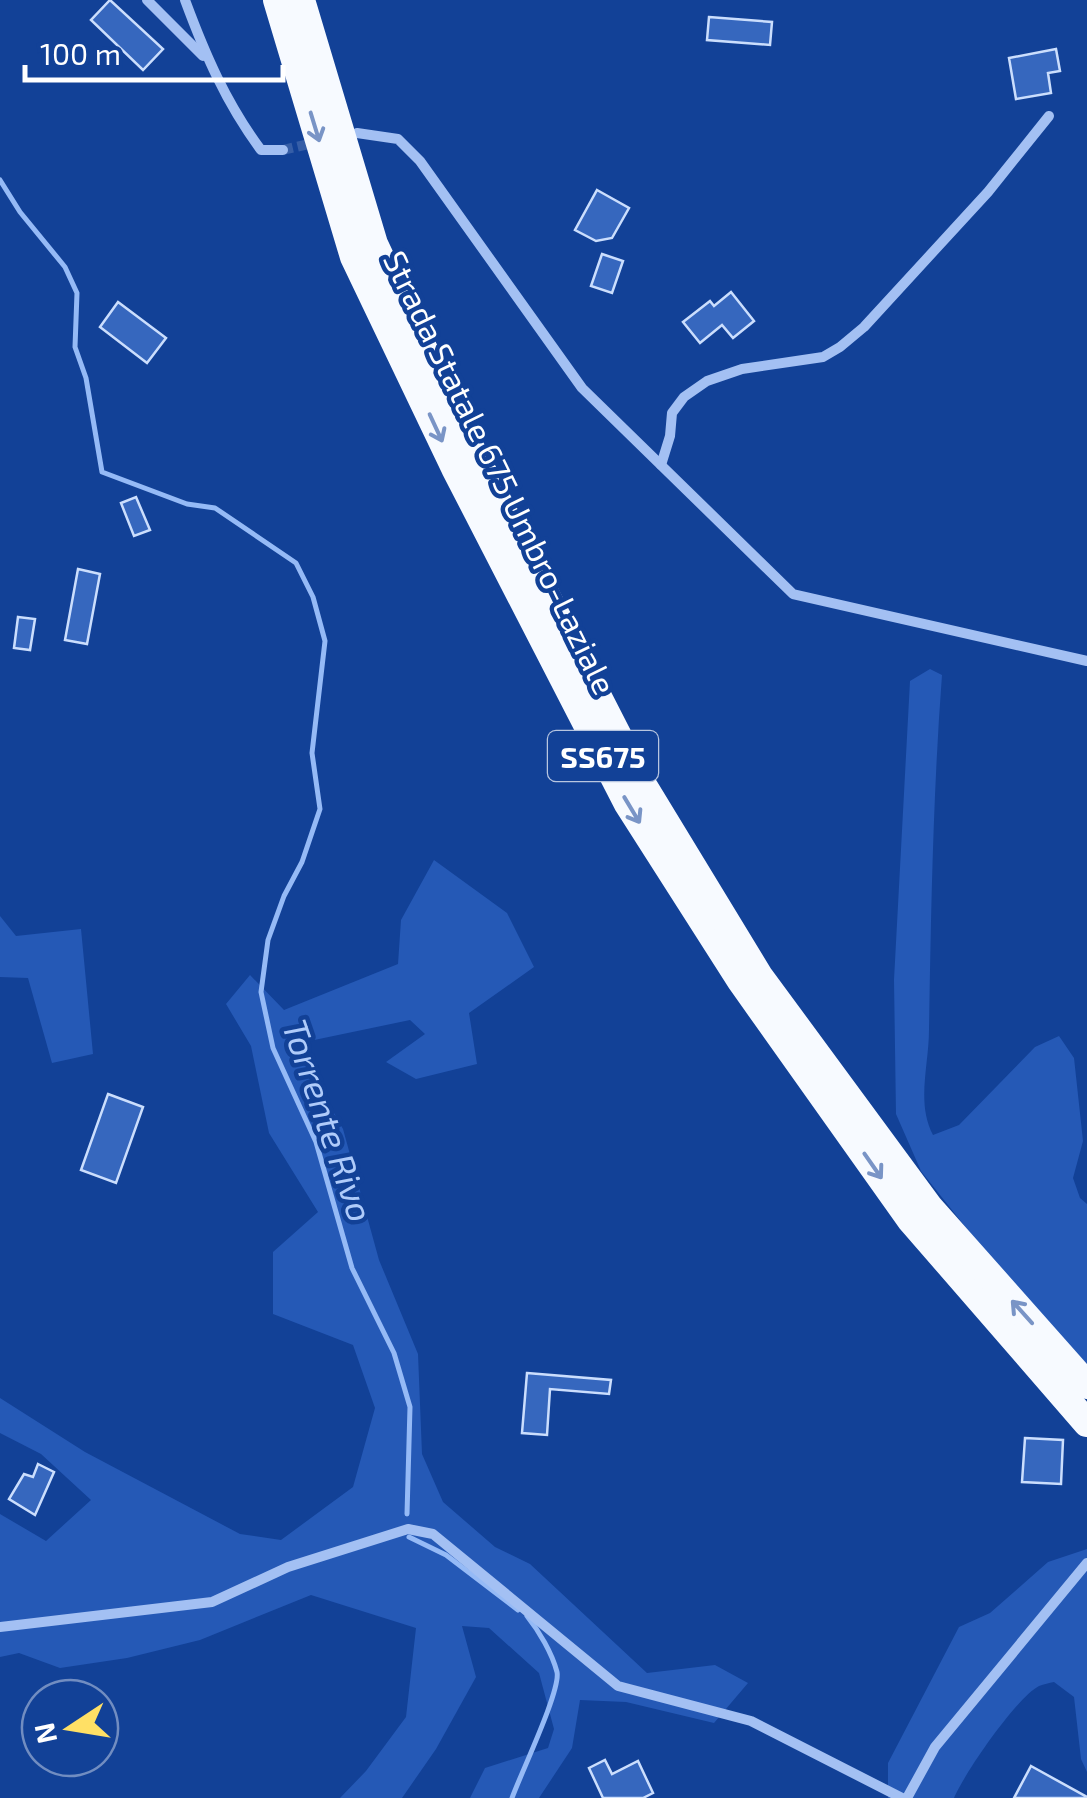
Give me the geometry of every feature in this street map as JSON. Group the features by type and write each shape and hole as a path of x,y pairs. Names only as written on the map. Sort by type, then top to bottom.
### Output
{"highway":[{"name":"Strada Statale 675 Umbro-Laziale","path":"277,0 354,257 455,468 628,804 740,982 910,1219 1087,1422"},
{"name":"Strada Statale 675 Umbro-Laziale","path":"301,0 374,244 468,443 644,788 759,976 929,1207 1087,1385"}],"street":[{"path":"148,0 208,60"},
{"path":"186,0 208,60 236,117 261,150 283,150"},
{"path":"661,464 672,413 684,397 707,381 742,369 824,358 840,348 988,192 1049,116"},
{"path":"358,133 398,139 420,161 582,388 793,594 1087,661"},
{"path":"0,1627 212,1602 288,1567 408,1529 433,1534 618,1686 751,1721 904,1798 935,1747 1087,1564"}],"shaded area":[{"path":"930,669 942,675 925,1110 933,1135 959,1125 1035,1047 1059,1036 1074,1058 1083,1141 1073,1178 1080,1198 1087,1204 1087,1364 1002,1273 921,1171 896,1114 894,980 910,681"},
{"path":"434,860 507,913 534,967 469,1013 477,1064 416,1079 386,1062 425,1034 410,1020 295,1044 343,1129 379,1260 418,1354 422,1454 443,1502 495,1547 530,1564 647,1673 715,1665 748,1683 714,1723 626,1702 580,1700 572,1748 539,1798 470,1798 485,1768 548,1748 554,1729 539,1673 489,1628 462,1626 476,1677 436,1749 402,1798 340,1798 366,1771 406,1717 416,1628 311,1595 200,1640 127,1658 60,1668 19,1653 0,1657 0,1514 46,1541 91,1500 41,1454 0,1433 0,1398 85,1452 240,1534 281,1540 353,1487 375,1408 353,1345 273,1314 273,1252 318,1212 269,1133 251,1046 226,1004 250,975 284,1010 398,964 401,920"},
{"path":"0,916 16,936 81,929 93,1054 52,1063 28,978 0,977"},
{"path":"1087,1549 1087,1772 1081,1759 1074,1697 1054,1682 1039,1686 1017,1705 979,1755 954,1798 888,1798 888,1763 959,1627 990,1613 1048,1562"}],"building":[{"path":"110,0 163,49 143,70 91,20"},
{"path":"709,17 772,22 770,45 707,40"},
{"path":"1056,49 1060,71 1048,73 1051,93 1016,99 1009,58"},
{"path":"597,190 629,208 612,238 596,241 575,230"},
{"path":"602,254 623,261 612,293 591,286"},
{"path":"731,292 754,321 733,338 722,325 700,343 683,322 710,301 714,306"},
{"path":"118,302 166,338 147,363 100,327"},
{"path":"136,497 150,530 134,536 121,503"},
{"path":"78,569 100,574 87,644 65,640"},
{"path":"18,617 35,619 30,650 14,648"},
{"path":"108,1094 143,1107 116,1183 81,1170"},
{"path":"527,1373 611,1380 609,1394 550,1389 547,1435 522,1433"},
{"path":"1025,1438 1063,1440 1061,1484 1022,1482"},
{"path":"38,1464 54,1472 35,1515 9,1499 24,1474 33,1477"},
{"path":"605,1760 612,1774 638,1761 653,1793 643,1798 603,1798 589,1768"},
{"path":"1031,1766 1087,1797 1087,1798 1014,1798"}],"waterway":[{"name":"Torrente Rivo","path":"0,180 20,212 65,267 77,293 75,347 86,378 102,472 187,504 215,508 296,563 313,597 325,641 312,753 320,809 268,940 261,992 273,1048 316,1142 352,1268 394,1353 410,1407 407,1514"},
{"name":"Torrente Rivo","path":"409,1537 446,1555 518,1610"},
{"name":"Torrente Rivo","path":"512,1798 557,1682 552,1657 527,1616"}],"tunnel":[{"path":"283,150 317,142"}]}
